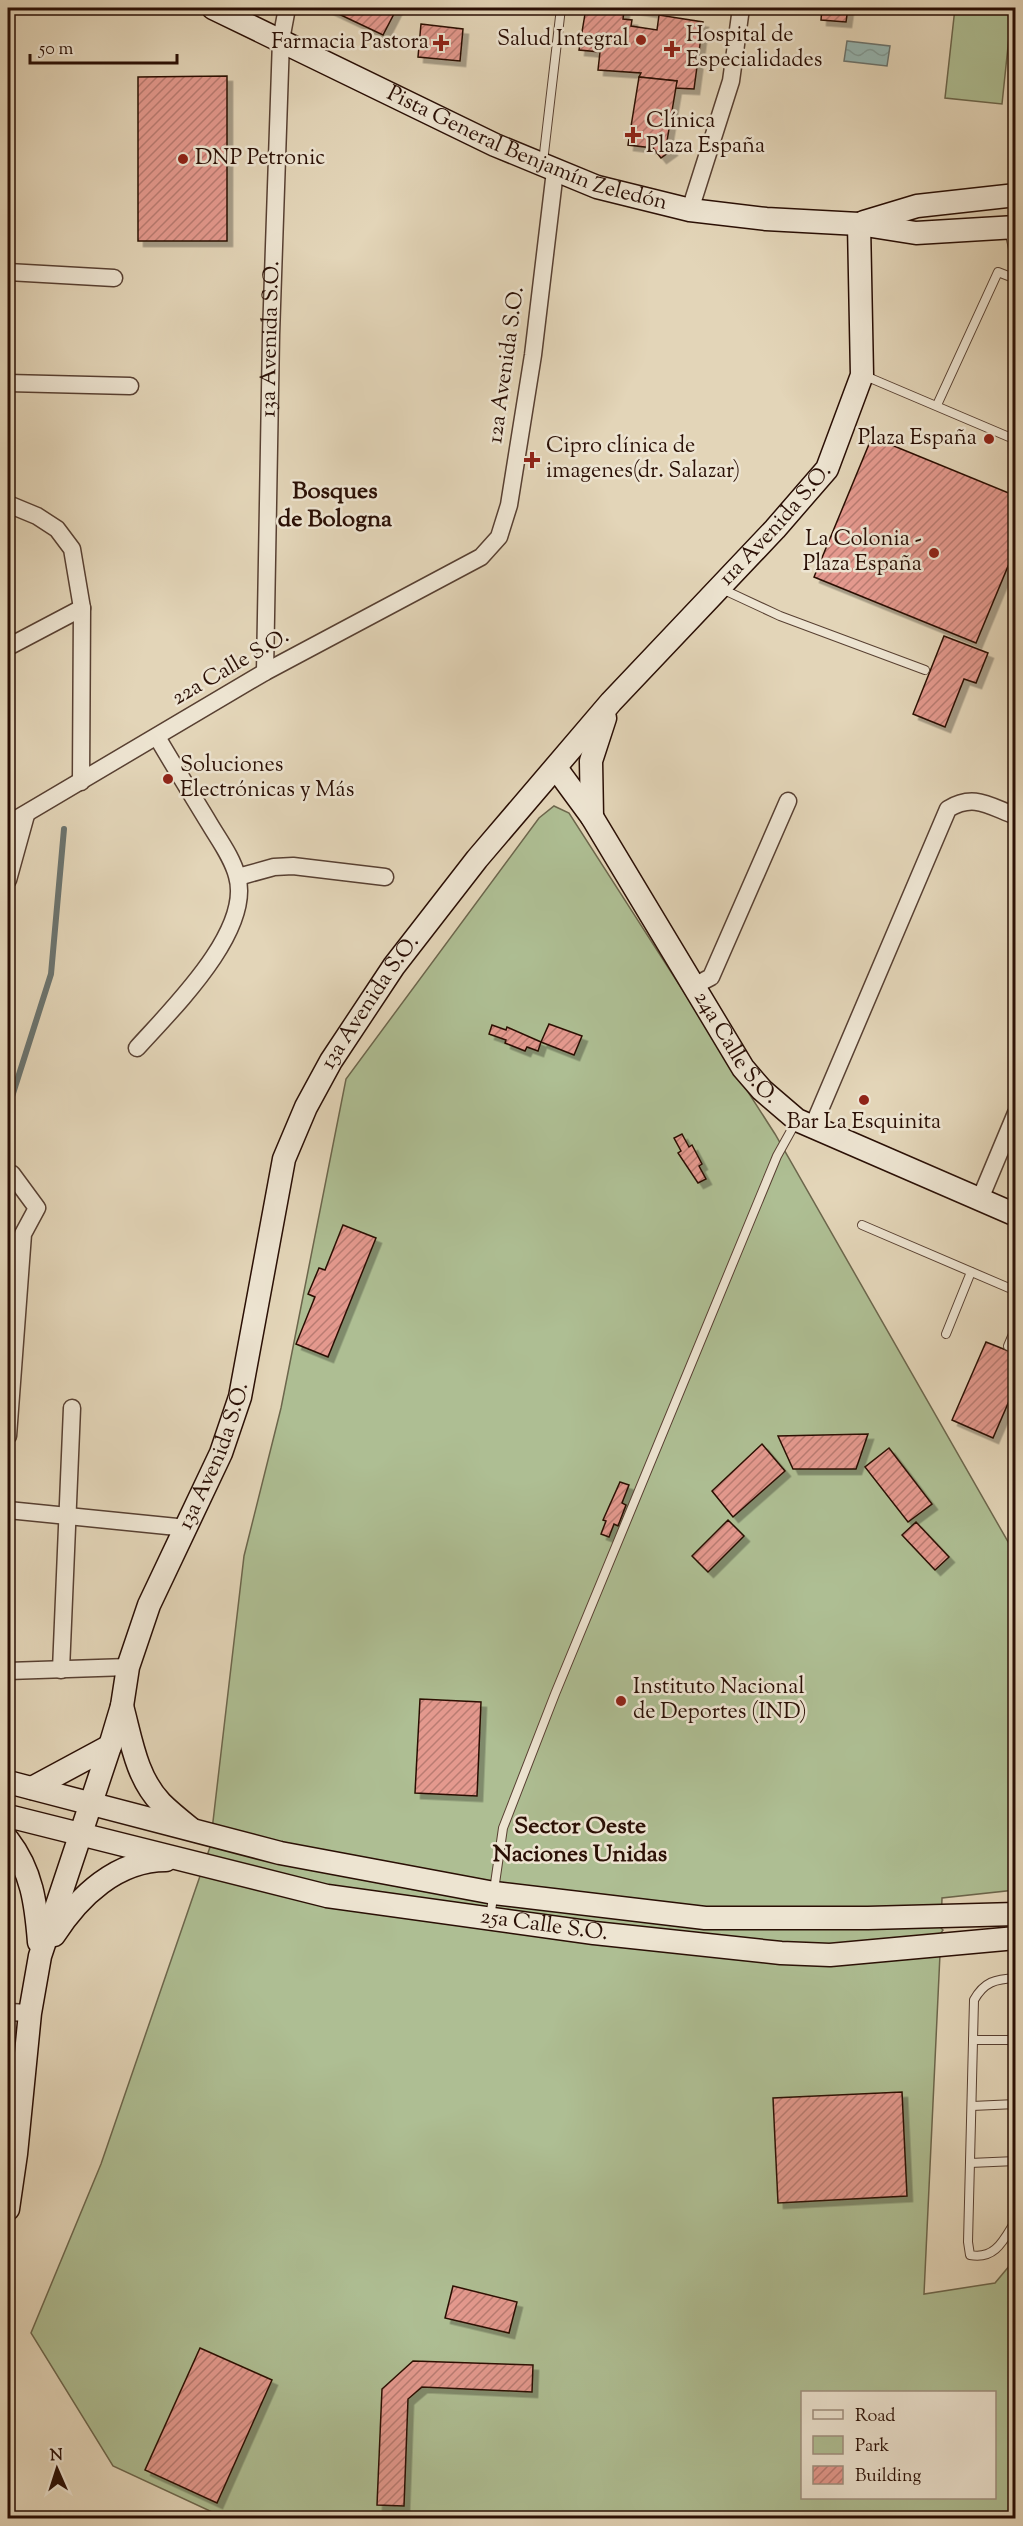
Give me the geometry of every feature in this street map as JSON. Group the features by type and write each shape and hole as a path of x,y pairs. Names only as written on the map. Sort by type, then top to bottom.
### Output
{"street":[{"name":"Pista General Benjamín Zeledón","path":"213,8 495,146 597,187 690,210 766,219 859,224 916,232 1012,228"},
{"name":"13a Avenida S.O.","path":"265,672 271,335 281,40 286,8"},
{"path":"690,210 731,81 741,8"},
{"name":"12a Avenida S.O.","path":"481,557 499,537 509,505 533,355 549,168"},
{"name":"Pista General Benjamín Zeledón","path":"859,224 917,206 1016,195"},
{"name":"11a Avenida S.O.","path":"556,768 611,702 775,529 827,469 862,375 859,224"},
{"path":"8,272 114,278"},
{"path":"8,383 130,386"},
{"path":"8,504 37,516 57,529 72,549 82,608 81,782"},
{"name":"22a Calle S.O.","path":"8,824 265,672 481,557"},
{"path":"8,647 82,608"},
{"path":"592,817 591,761 611,702"},
{"path":"137,1048 210,963 231,925 238,905 238,877 227,852 157,737"},
{"name":"13a Avenida S.O.","path":"8,2209 19,2012 110,1746 122,1706 128,1667 149,1605 221,1453 240,1397 284,1159 306,1107 331,1061 400,957 477,859 556,768"},
{"name":"24a Calle S.O.","path":"556,768 592,817 692,987 743,1068 762,1090 805,1123 1016,1215"},
{"path":"805,1123 948,809 963,800 981,802 1016,816"},
{"path":"692,987 711,977 788,801"},
{"path":"8,880 26,814"},
{"path":"238,877 274,867 293,866 385,877"},
{"path":"980,1199 1016,1113"},
{"path":"8,1436 23,1234 37,1208 12,1174"},
{"path":"61,1670 72,1408"},
{"path":"8,1510 187,1528"},
{"path":"8,1671 128,1667"},
{"path":"122,1706 133,1751 144,1778 159,1801 193,1831"},
{"path":"32,1788 110,1746"},
{"name":"25a Calle S.O.","path":"8,1782 280,1853 494,1893 705,1918 868,1918 1016,1914"},
{"name":"25a Calle S.O.","path":"8,1816 327,1896 489,1920 702,1946 830,1955 1016,1938"},
{"path":"8,1840 22,1862 33,1887 40,1956"},
{"path":"40,1956 69,1911 116,1873 143,1862 182,1860"},
{"path":"702,1946 705,1918"}],"lane":[{"path":"549,168 561,8"},
{"path":"1012,228 1016,264"},
{"path":"937,405 998,272 1016,279"},
{"path":"862,375 1016,440"},
{"path":"718,587 780,616 926,670"},
{"path":"489,1920 503,1828 555,1694 777,1156 805,1123"},
{"path":"862,1225 1016,1290"},
{"path":"946,1334 971,1272"},
{"path":"1008,1346 1016,1327"},
{"path":"1016,1978 992,1981 981,1988 974,2000 970,2255 980,2257 997,2250 1016,2220"},
{"path":"973,2040 1016,2040"},
{"path":"972,2106 1016,2104"},
{"path":"970,2163 1016,2161"}],"green space":[{"path":"955,8 1012,8 1002,104 945,98"},
{"name":"Instituto Nacional de Deportes (IND)","path":"554,806 569,813 775,1134 1015,1554 1015,1890 942,1898 941,1928 943,1930 941,1933 924,2294 995,2283 1015,2259 1015,2518 225,2518 113,2466 31,2333 101,2164 210,1847 244,1556 281,1408 346,1079 539,818"}],"water":[{"path":"847,41 890,46 887,66 844,61"}],"building":[{"path":"326,8 397,8 383,35"},
{"name":"Salud Integral","path":"586,8 624,11 623,19 632,20 631,26 657,30 659,15 703,22 694,89 675,88 677,81 639,77 641,73 598,70 600,52 579,50"},
{"path":"627,8 653,8 652,12"},
{"path":"822,8 848,8 846,22 821,20"},
{"name":"Farmacia Pastora","path":"421,24 463,29 460,61 418,57"},
{"name":"DNP Petronic","path":"227,76 227,241 138,241 138,77"},
{"path":"639,77 677,81 667,141 672,150 661,158 653,148 628,145"},
{"path":"872,437 1016,496 1016,547 976,643 814,577"},
{"path":"944,636 988,653 976,683 964,679 945,727 913,714"},
{"path":"549,1024 582,1036 574,1055 541,1042"},
{"path":"492,1025 506,1030 507,1027 541,1042 538,1051 527,1047 525,1051 505,1043 506,1040 489,1034"},
{"path":"682,1134 689,1147 692,1145 702,1164 699,1166 706,1179 698,1183 678,1153 681,1151 674,1138"},
{"path":"343,1225 376,1238 328,1357 296,1344 315,1297 308,1294 319,1268 325,1270"},
{"path":"986,1342 1016,1354 1016,1385 993,1438 952,1420"},
{"path":"868,1434 856,1469 793,1469 778,1436"},
{"path":"762,1444 785,1471 733,1517 712,1491"},
{"path":"889,1448 932,1504 908,1522 865,1467"},
{"path":"620,1482 629,1485 622,1503 626,1505 618,1526 614,1524 609,1537 601,1534 606,1521 603,1520"},
{"path":"728,1520 744,1536 708,1572 692,1556"},
{"path":"916,1522 949,1557 935,1570 902,1535"},
{"path":"420,1699 481,1702 477,1796 415,1793"},
{"path":"902,2092 907,2196 778,2203 773,2098"},
{"path":"453,2286 517,2302 509,2333 445,2318"},
{"path":"200,2348 272,2380 217,2503 145,2470"},
{"path":"413,2361 533,2365 532,2392 422,2387 408,2399 404,2506 377,2505 382,2389"}],"waterway":[{"path":"8,1109 51,974 64,829"}],"place":[{"name":"Salud Integral","path":"641,40"},
{"name":"Farmacia Pastora","path":"441,43"},
{"name":"Hospital de Especialidades","path":"672,49"},
{"name":"Clínica Plaza España","path":"633,135"},
{"name":"DNP Petronic","path":"183,159"},
{"name":"Plaza España","path":"989,439"},
{"name":"Cipro clínica de imagenes(dr. Salazar)","path":"532,460"},
{"name":"La Colonia - Plaza España","path":"934,553"},
{"name":"Soluciones Electrónicas y Más","path":"168,779"},
{"name":"Bar La Esquinita","path":"864,1100"},
{"name":"Instituto Nacional de Deportes (IND)","path":"621,1701"}],"district":[{"name":"Bosques de Bologna","path":"335,506"},
{"name":"Sector Oeste Naciones Unidas","path":"580,1841"}]}
